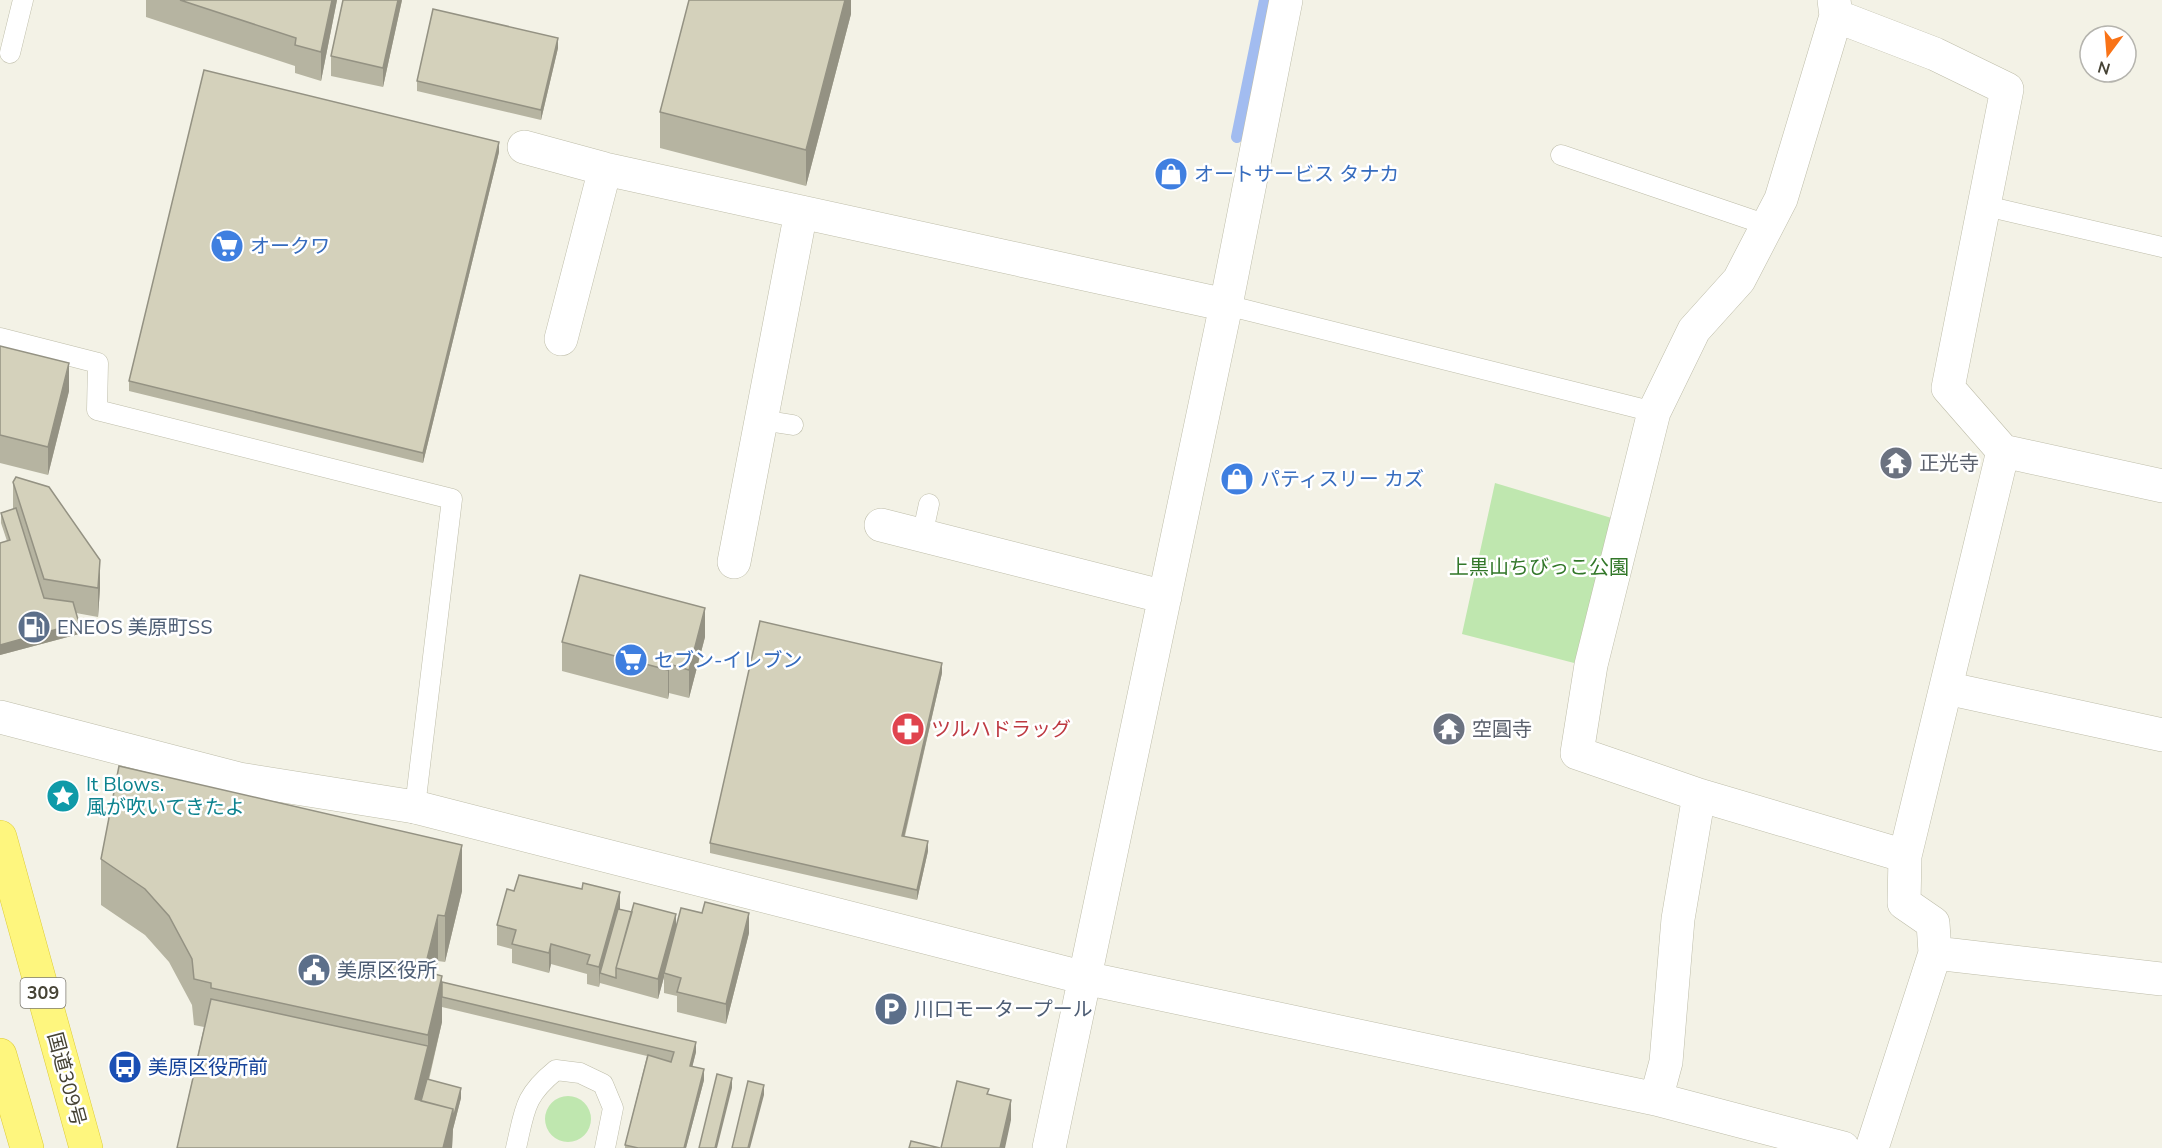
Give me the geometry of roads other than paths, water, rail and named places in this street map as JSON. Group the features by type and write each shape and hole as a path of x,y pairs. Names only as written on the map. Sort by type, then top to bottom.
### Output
{"highway":[{"name":"国道309号","path":"0,837 86,1148"},
{"path":"0,1055 27,1148"}],"street":[{"path":"1049,1148 1226,305 1286,0"},
{"path":"1905,856 1699,795 1577,753 1591,665 1654,412 1694,330 1739,280 1781,199 1835,8 2007,89 1986,206 1948,388 2003,451 2162,486"},
{"path":"524,147 605,169 1226,305"},
{"path":"561,339 605,169"},
{"path":"734,562 778,423 801,213"},
{"path":"1872,1148 1935,953 1934,923 1904,903 1905,856 2003,451"},
{"path":"881,525 926,520 1165,597"},
{"path":"1946,688 2162,735"},
{"path":"0,717 239,779 415,807 1085,978 1656,1099 1779,1140 1843,1148"},
{"path":"1656,1099 1666,1062 1678,919 1699,795"},
{"path":"1935,953 2162,979"}],"lane":[{"path":"10,53 23,0"},
{"path":"1561,155 1767,225"},
{"path":"1986,206 2162,248"},
{"path":"1226,305 1654,412"},
{"path":"0,338 98,363 97,410 452,499 415,807"},
{"path":"516,1148 526,1105 536,1086 556,1070 579,1073 603,1084 613,1108 605,1148"}],"waterway":[{"path":"1237,137 1265,0"}],"place":[{"name":"オートサービス タナカ","path":"1171,174"},
{"name":"オークワ","path":"227,246"},
{"name":"正光寺","path":"1896,463"},
{"name":"パティスリー カズ","path":"1237,479"},
{"name":"ENEOS 美原町SS","path":"34,627"},
{"name":"セブン-イレブン","path":"631,660"},
{"name":"ツルハドラッグ","path":"908,729"},
{"name":"空圓寺","path":"1449,729"},
{"name":"It Blows. 風が吹いてきたよ","path":"63,796"},
{"name":"美原区役所","path":"314,970"},
{"name":"川口モータープール","path":"891,1009"},
{"name":"美原区役所前","path":"125,1067"}],"park label":[{"name":"上黒山ちびっこ公園","path":"1539,567"}]}
